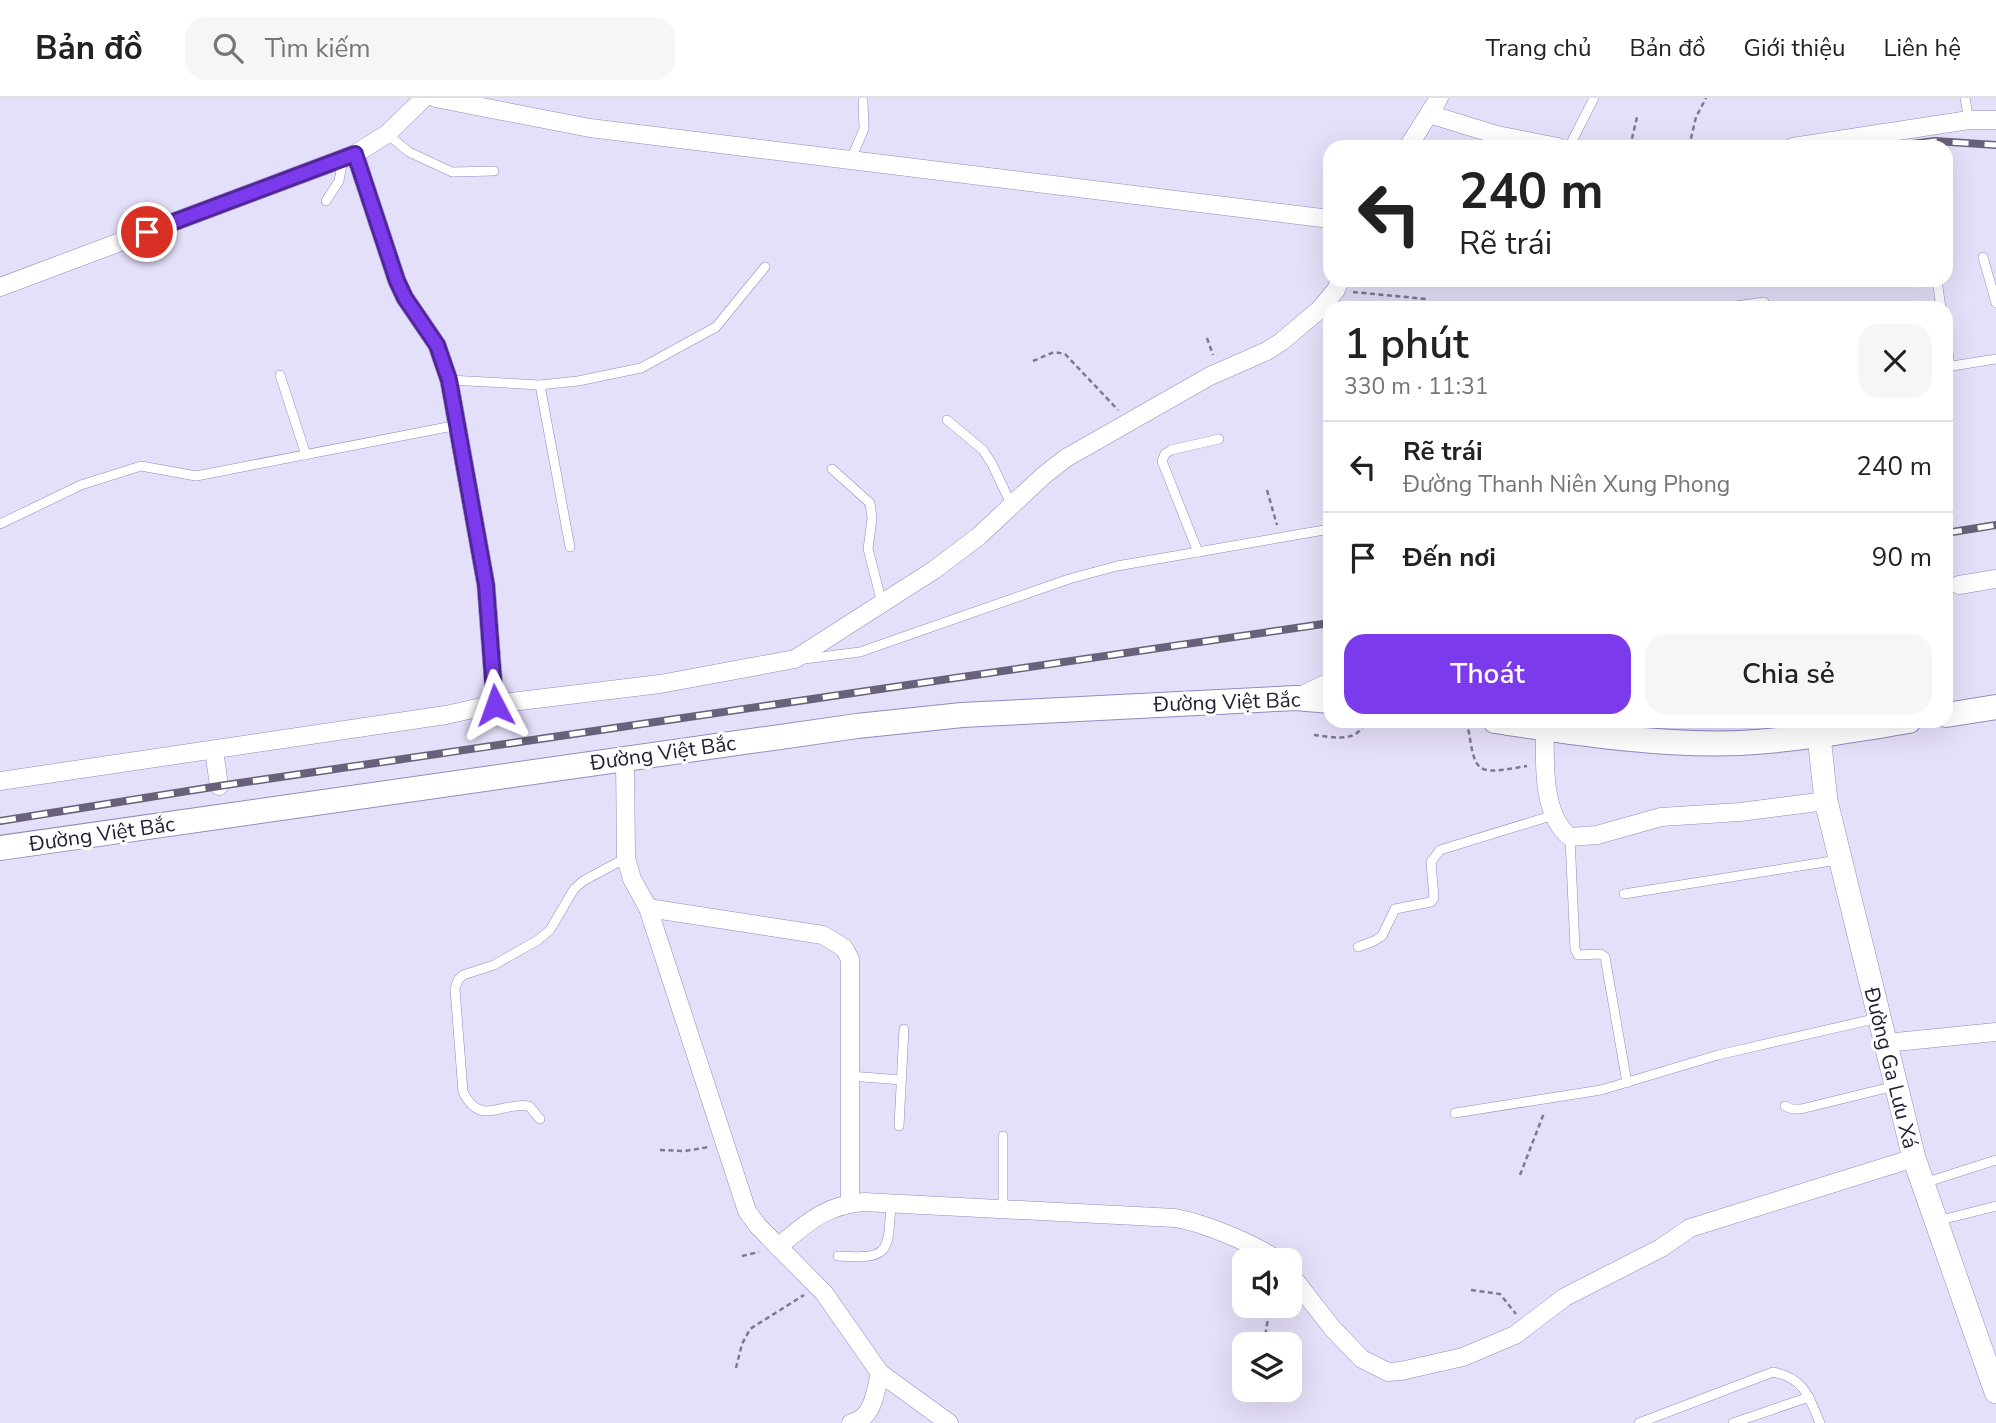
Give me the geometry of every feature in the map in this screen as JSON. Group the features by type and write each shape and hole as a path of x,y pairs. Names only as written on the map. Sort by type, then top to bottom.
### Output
{"main road":[{"name":"Đường Việt Bắc","path":"0,848 857,726 962,715 1296,698 1323,700"},
{"path":"1953,714 1996,707"},
{"path":"1563,728 1624,738 1740,743 1852,728"}],"street":[{"path":"0,287 349,157 387,134 424,98"},
{"path":"435,98 590,128 1323,218"},
{"path":"1412,140 1439,98"},
{"path":"1429,114 1523,140"},
{"path":"1839,140 1969,120 1996,120"},
{"path":"349,157 397,281 405,298 437,345 449,380 486,585 495,705"},
{"path":"0,781 446,715 495,705 660,684 795,659 934,570 979,536 1066,458 1227,367 1267,351 1297,330 1323,306"},
{"path":"1959,585 1996,579"},
{"path":"1296,698 1323,685"},
{"path":"1545,728 1546,785 1559,826 1570,837 1597,835 1661,817 1740,812 1826,802"},
{"name":"Đường Ga Lưu Xá","path":"1819,732 1826,802 1914,1158 1996,1392"},
{"path":"214,750 219,786"},
{"path":"625,759 626,858 632,879 648,908 747,1211 837,1309 880,1373 949,1423"},
{"path":"648,908 823,935 844,948 850,959 850,1203"},
{"path":"1886,1044 1996,1032"},
{"path":"1302,1289 1349,1346 1374,1367 1388,1372 1463,1357 1524,1329 1565,1297 1661,1248 1690,1228 1914,1158"},
{"path":"778,1247 813,1218 830,1209 850,1203 891,1203 1175,1218 1190,1220 1257,1248"},
{"path":"851,1423 857,1422 869,1412 880,1373"}],"lane":[{"path":"1573,140 1594,98"},
{"path":"1965,98 1969,120"},
{"path":"851,159 864,129 863,101"},
{"path":"387,134 410,152 452,172 494,171"},
{"path":"326,201 339,181 349,157"},
{"path":"1983,257 1996,303"},
{"path":"449,380 540,385 578,381 640,368 716,327 765,267"},
{"path":"1953,365 1996,359"},
{"path":"280,375 306,455"},
{"path":"540,385 570,547"},
{"path":"947,420 983,450 1012,506"},
{"path":"0,524 81,485 141,466 196,476 458,425"},
{"path":"1198,552 1162,461 1165,454 1171,450 1219,439"},
{"path":"832,469 870,503 872,519 868,549 882,603"},
{"path":"795,659 860,652 1069,579 1117,566 1323,530"},
{"path":"1358,947 1382,936 1395,909 1431,902 1434,898 1431,862 1440,850 1554,815"},
{"path":"1570,837 1575,949 1578,954 1601,954 1605,957 1627,1083"},
{"path":"540,1119 533,1108 524,1105 487,1112 477,1109 467,1101 463,1092 455,989 463,975 494,965 538,940 550,930 574,889 583,881 626,858"},
{"path":"1624,894 1840,859"},
{"path":"1455,1113 1601,1090 1718,1055 1878,1018"},
{"path":"899,1126 904,1029"},
{"path":"850,1076 901,1080"},
{"path":"1785,1106 1801,1109 1896,1085"},
{"path":"1003,1136 1003,1210"},
{"path":"1924,1183 1996,1160"},
{"path":"838,1256 864,1258 883,1250 889,1242 891,1203"},
{"path":"1936,1222 1996,1206"},
{"path":"1639,1423 1773,1372 1789,1375 1800,1384 1820,1423"},
{"path":"1733,1423 1809,1397"}],"path":[{"path":"1691,140 1696,117 1706,98"},
{"path":"1632,140 1637,117"},
{"path":"1351,287 1426,299"},
{"path":"1032,361 1054,352 1065,354 1130,422"},
{"path":"1267,490 1281,538"},
{"path":"1314,735 1346,738 1363,728"},
{"path":"1468,728 1473,756 1479,768 1489,772 1545,763"},
{"path":"1520,1175 1544,1117 1545,1099"},
{"path":"660,1150 702,1149 724,1142"},
{"path":"736,1368 742,1344 750,1329 818,1286"},
{"path":"1471,1290 1500,1294 1511,1306 1524,1329"}],"railway":[{"path":"1953,142 1996,145"},
{"path":"1953,532 1996,525"},
{"path":"0,821 219,786 1323,624"}],"route":[{"path":"147,232 355,154 397,281 405,298 437,345 449,380 486,585 495,705"}]}
